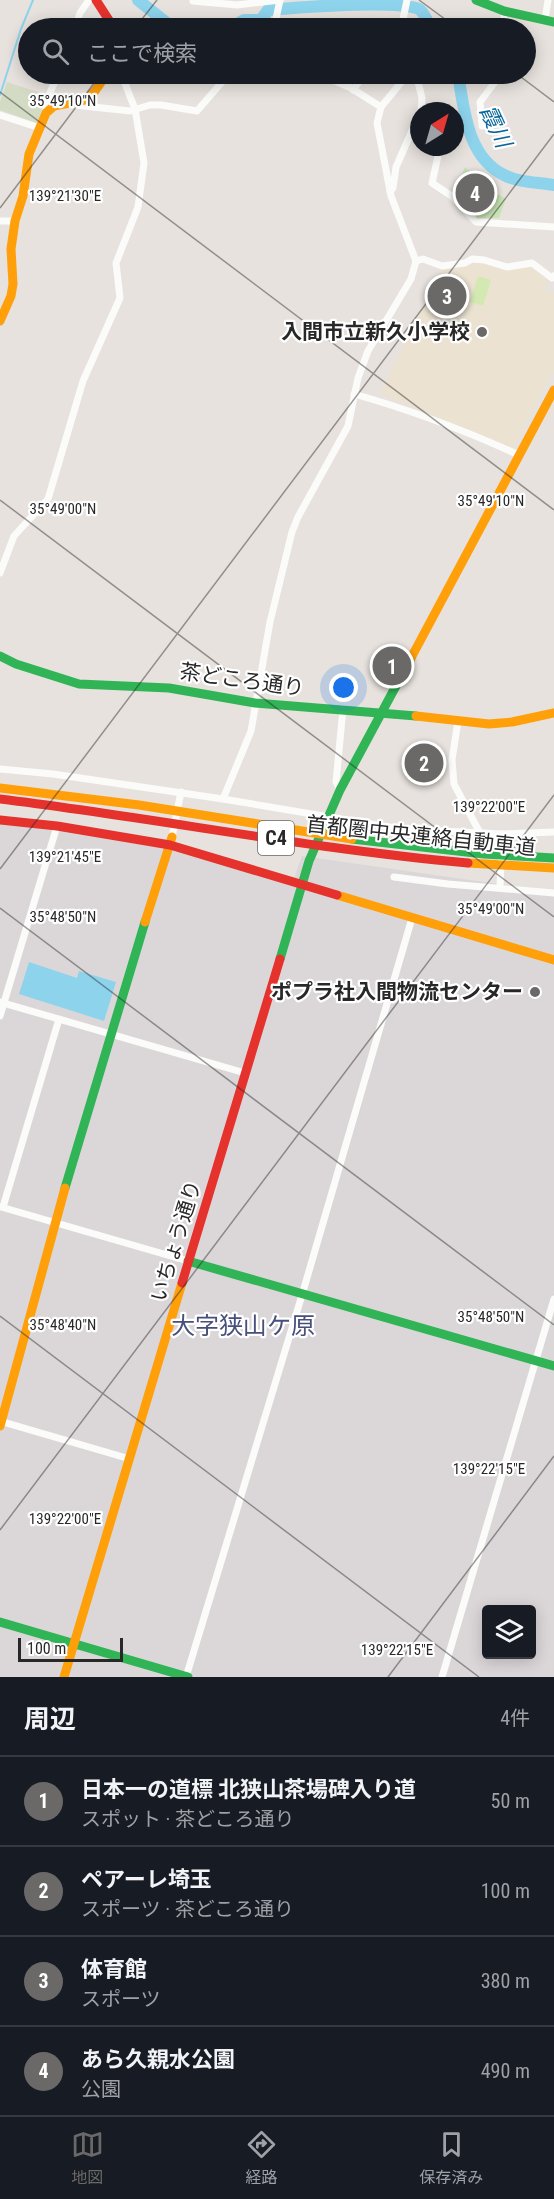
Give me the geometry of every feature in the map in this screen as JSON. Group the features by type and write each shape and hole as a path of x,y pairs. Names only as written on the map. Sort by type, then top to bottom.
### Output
{"main road":[{"path":"96,0 108,18"},
{"path":"476,0 549,21"},
{"path":"0,321 11,296 15,221 23,196 29,154 46,113 49,107 55,105 75,105 91,95 99,84"},
{"name":"いちょう通り","path":"64,1677 309,861 340,790 554,390"},
{"name":"茶どころ通り","path":"0,656 16,664 79,684 170,688 255,703 383,712 489,724 512,722 554,713"},
{"name":"首都圏中央連絡自動車道","path":"0,788 114,802 344,838 444,851 554,856"},
{"name":"首都圏中央連絡自動車道","path":"0,799 112,812 383,855 515,867 554,868"},
{"path":"0,820 171,841 301,884 554,960"},
{"path":"0,1422 110,1034 171,841"},
{"path":"423,859 554,877"},
{"path":"188,1261 554,1366"},
{"path":"0,1622 187,1677"}],"street":[{"path":"78,18 89,0"},
{"path":"404,18 407,0"},
{"path":"548,0 549,21"},
{"path":"193,1 237,5 280,1 276,18"},
{"path":"46,113 46,102 54,84"},
{"path":"0,573 14,536 48,500 83,381 120,298 116,263 135,216 144,163 135,109 124,84"},
{"path":"75,105 130,111 150,105 161,105 197,111 220,84"},
{"path":"340,84 381,107"},
{"path":"353,90 357,84"},
{"path":"223,799 251,731 270,622 292,532 348,426 354,394 368,351 406,290 416,261 390,191 377,123 381,107 400,84"},
{"path":"418,84 421,102"},
{"path":"482,126 480,102 494,84"},
{"path":"0,115 40,128"},
{"path":"390,191 393,188 396,167 410,138"},
{"path":"438,156 432,183 453,197 476,222 554,226"},
{"path":"0,221 15,221"},
{"path":"416,261 423,259 442,266 465,263 472,259 507,267 532,263 552,278 554,276"},
{"path":"354,394 394,405 420,417 464,430 519,455"},
{"path":"340,790 336,782 343,710"},
{"path":"458,721 452,760 453,784 480,833"},
{"path":"0,769 181,792 400,829 502,836 554,832"},
{"path":"171,841 181,792"},
{"path":"0,1016 2,1003 57,826"},
{"path":"500,886 502,836"},
{"path":"394,877 554,893"},
{"path":"187,1677 412,918"},
{"path":"2,1003 245,1073"},
{"path":"59,1019 2,1207 188,1261"},
{"path":"442,1677 554,1299"},
{"path":"0,1422 130,1459"}],"shaded area":[{"name":"入間市立新久小学校","path":"481,263 504,271 529,266 548,281 544,291 554,294 554,370 512,449 380,393 442,269"},
{"path":"0,824 61,829 171,846 292,884 302,856 554,892 554,1677 0,1677"}],"green space":[{"path":"7,82 47,95 37,123 0,110 0,102"},
{"path":"465,167 481,182 479,186 481,191 490,190 506,199 499,218 476,218 454,194"},
{"path":"478,276 491,280 483,306 470,302"}],"water":[{"path":"29,962 77,978 79,971 116,982 104,1021 19,994"}],"waterway":[{"path":"26,18 33,0"},
{"name":"霞川","path":"138,0 160,18"},
{"name":"霞川","path":"262,18 268,10 369,5 407,6 419,9 426,18"},
{"path":"0,95 18,38"},
{"name":"霞川","path":"460,84 469,131 482,157 492,167 510,178 554,185"}],"traffic: fast":[{"path":"476,0 504,11 536,18"},
{"path":"536,18 554,22"},
{"path":"0,656 16,664 79,684 169,688 255,703 416,716"},
{"path":"280,959 309,861 340,790 411,658"},
{"path":"352,839 484,854 554,858"},
{"path":"65,1188 145,922"},
{"path":"188,1261 554,1366"},
{"path":"0,1622 188,1677"}],"traffic: slow":[{"path":"0,321 11,296 13,284 11,249 15,221 23,196 29,154 46,113 54,106 85,100 100,84"},
{"path":"411,658 554,390"},
{"path":"416,716 489,724 512,722 554,713"},
{"path":"0,788 139,805 352,839"},
{"path":"145,922 172,837"},
{"path":"468,863 554,868"},
{"path":"337,895 554,960"},
{"path":"0,1426 65,1188"},
{"path":"64,1677 182,1283"}],"traffic: jam":[{"path":"96,0 108,18"},
{"path":"0,799 292,842 468,863"},
{"path":"0,820 57,826 170,845 337,895"},
{"path":"182,1283 280,959"}],"place":[{"name":"あら久親水公園","path":"475,193"},
{"name":"体育館","path":"447,296"},
{"name":"入間市立新久小学校","path":"482,332"},
{"name":"日本一の道標 北狭山茶場碑入り道","path":"392,666"},
{"name":"ペアーレ埼玉","path":"424,763"},
{"name":"ポプラ社入間物流センター","path":"535,992"}],"district":[{"name":"大字狭山ケ原","path":"243,1326"}]}
